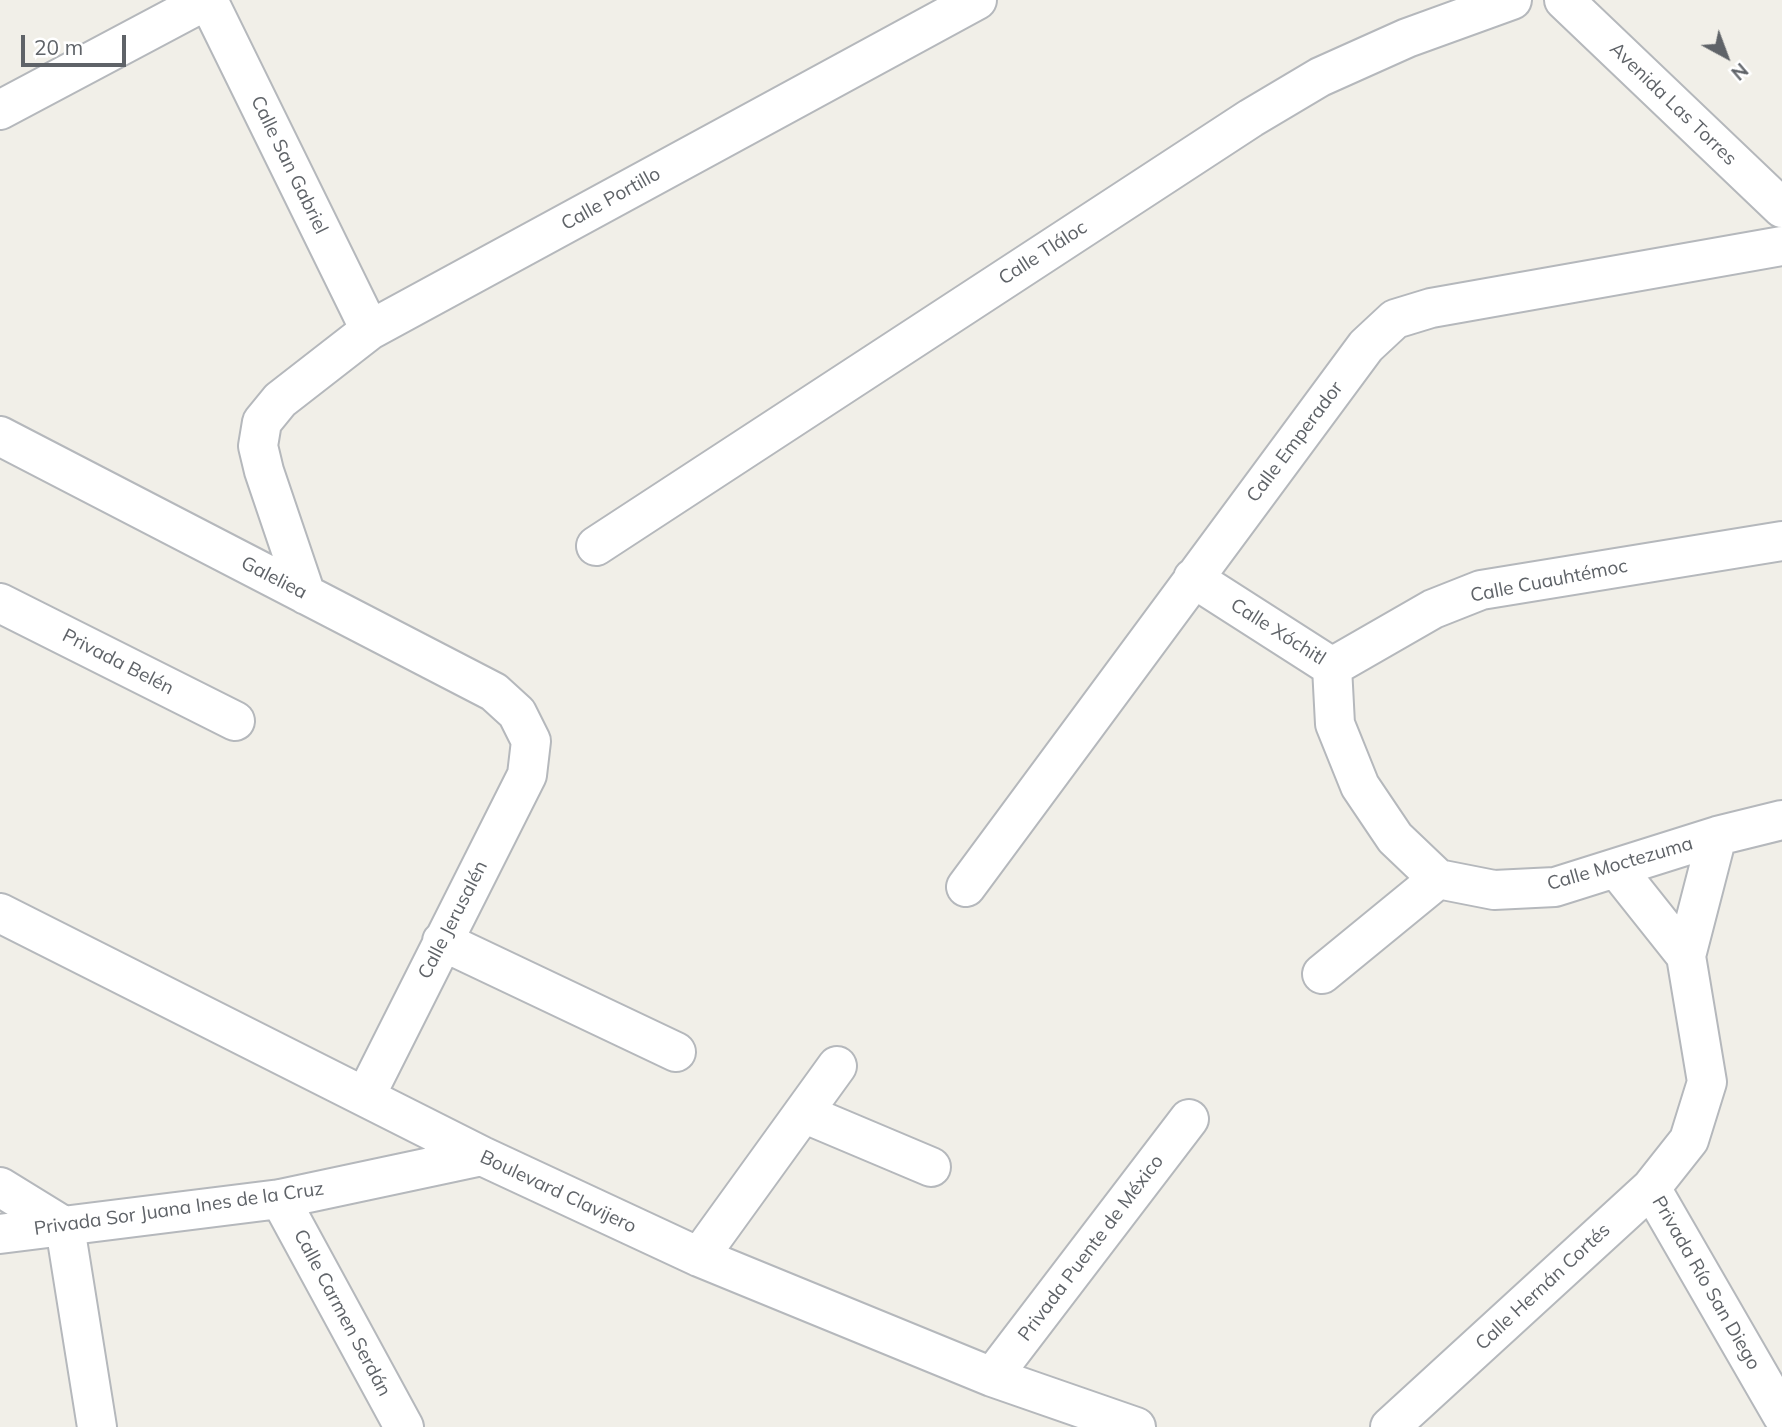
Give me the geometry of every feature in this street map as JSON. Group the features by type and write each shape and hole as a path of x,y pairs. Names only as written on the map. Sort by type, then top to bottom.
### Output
{"street":[{"path":"0,110 208,0"},
{"name":"Calle San Gabriel","path":"208,0 370,330"},
{"name":"Calle Portillo","path":"306,594 258,446 262,422 280,400 370,330 977,0"},
{"name":"Calle Tláloc","path":"596,546 1251,118 1320,77 1407,38 1512,0"},
{"name":"Avenida Las Torres","path":"1564,0 1782,208"},
{"name":"Calle Emperador","path":"966,887 1366,345 1395,319 1431,308 1782,246"},
{"name":"Galeliea","path":"0,436 494,692 517,713 531,741"},
{"name":"Calle Cuauhtémoc","path":"1332,667 1433,609 1480,590 1782,541"},
{"name":"Calle Xóchitl","path":"1193,578 1332,667 1335,724 1360,786 1395,838 1438,879"},
{"name":"Privada Belén","path":"0,603 235,721"},
{"name":"Calle Jerusalén","path":"365,1097 527,775 531,741"},
{"name":"Calle Moctezuma","path":"1438,879 1494,891 1555,887 1729,833 1782,820"},
{"path":"1686,956 1729,833 1782,850"},
{"path":"1616,868 1686,956"},
{"path":"1322,974 1438,879"},
{"name":"Boulevard Clavijero","path":"0,913 482,1156 699,1257 992,1377 1136,1427"},
{"path":"442,941 676,1052"},
{"name":"Calle Hernán Cortés","path":"1390,1427 1651,1188 1689,1140 1707,1082 1686,956"},
{"path":"699,1257 837,1066"},
{"path":"803,1113 931,1167"},
{"name":"Privada Puente de México","path":"992,1377 1189,1119"},
{"name":"Privada Sor Juana Ines de la Cruz","path":"0,1234 280,1199 482,1156"},
{"path":"0,1187 65,1227 97,1427"},
{"name":"Privada Río San Diego","path":"1651,1188 1782,1415"},
{"name":"Calle Carmen Serdán","path":"280,1199 404,1427"}]}
